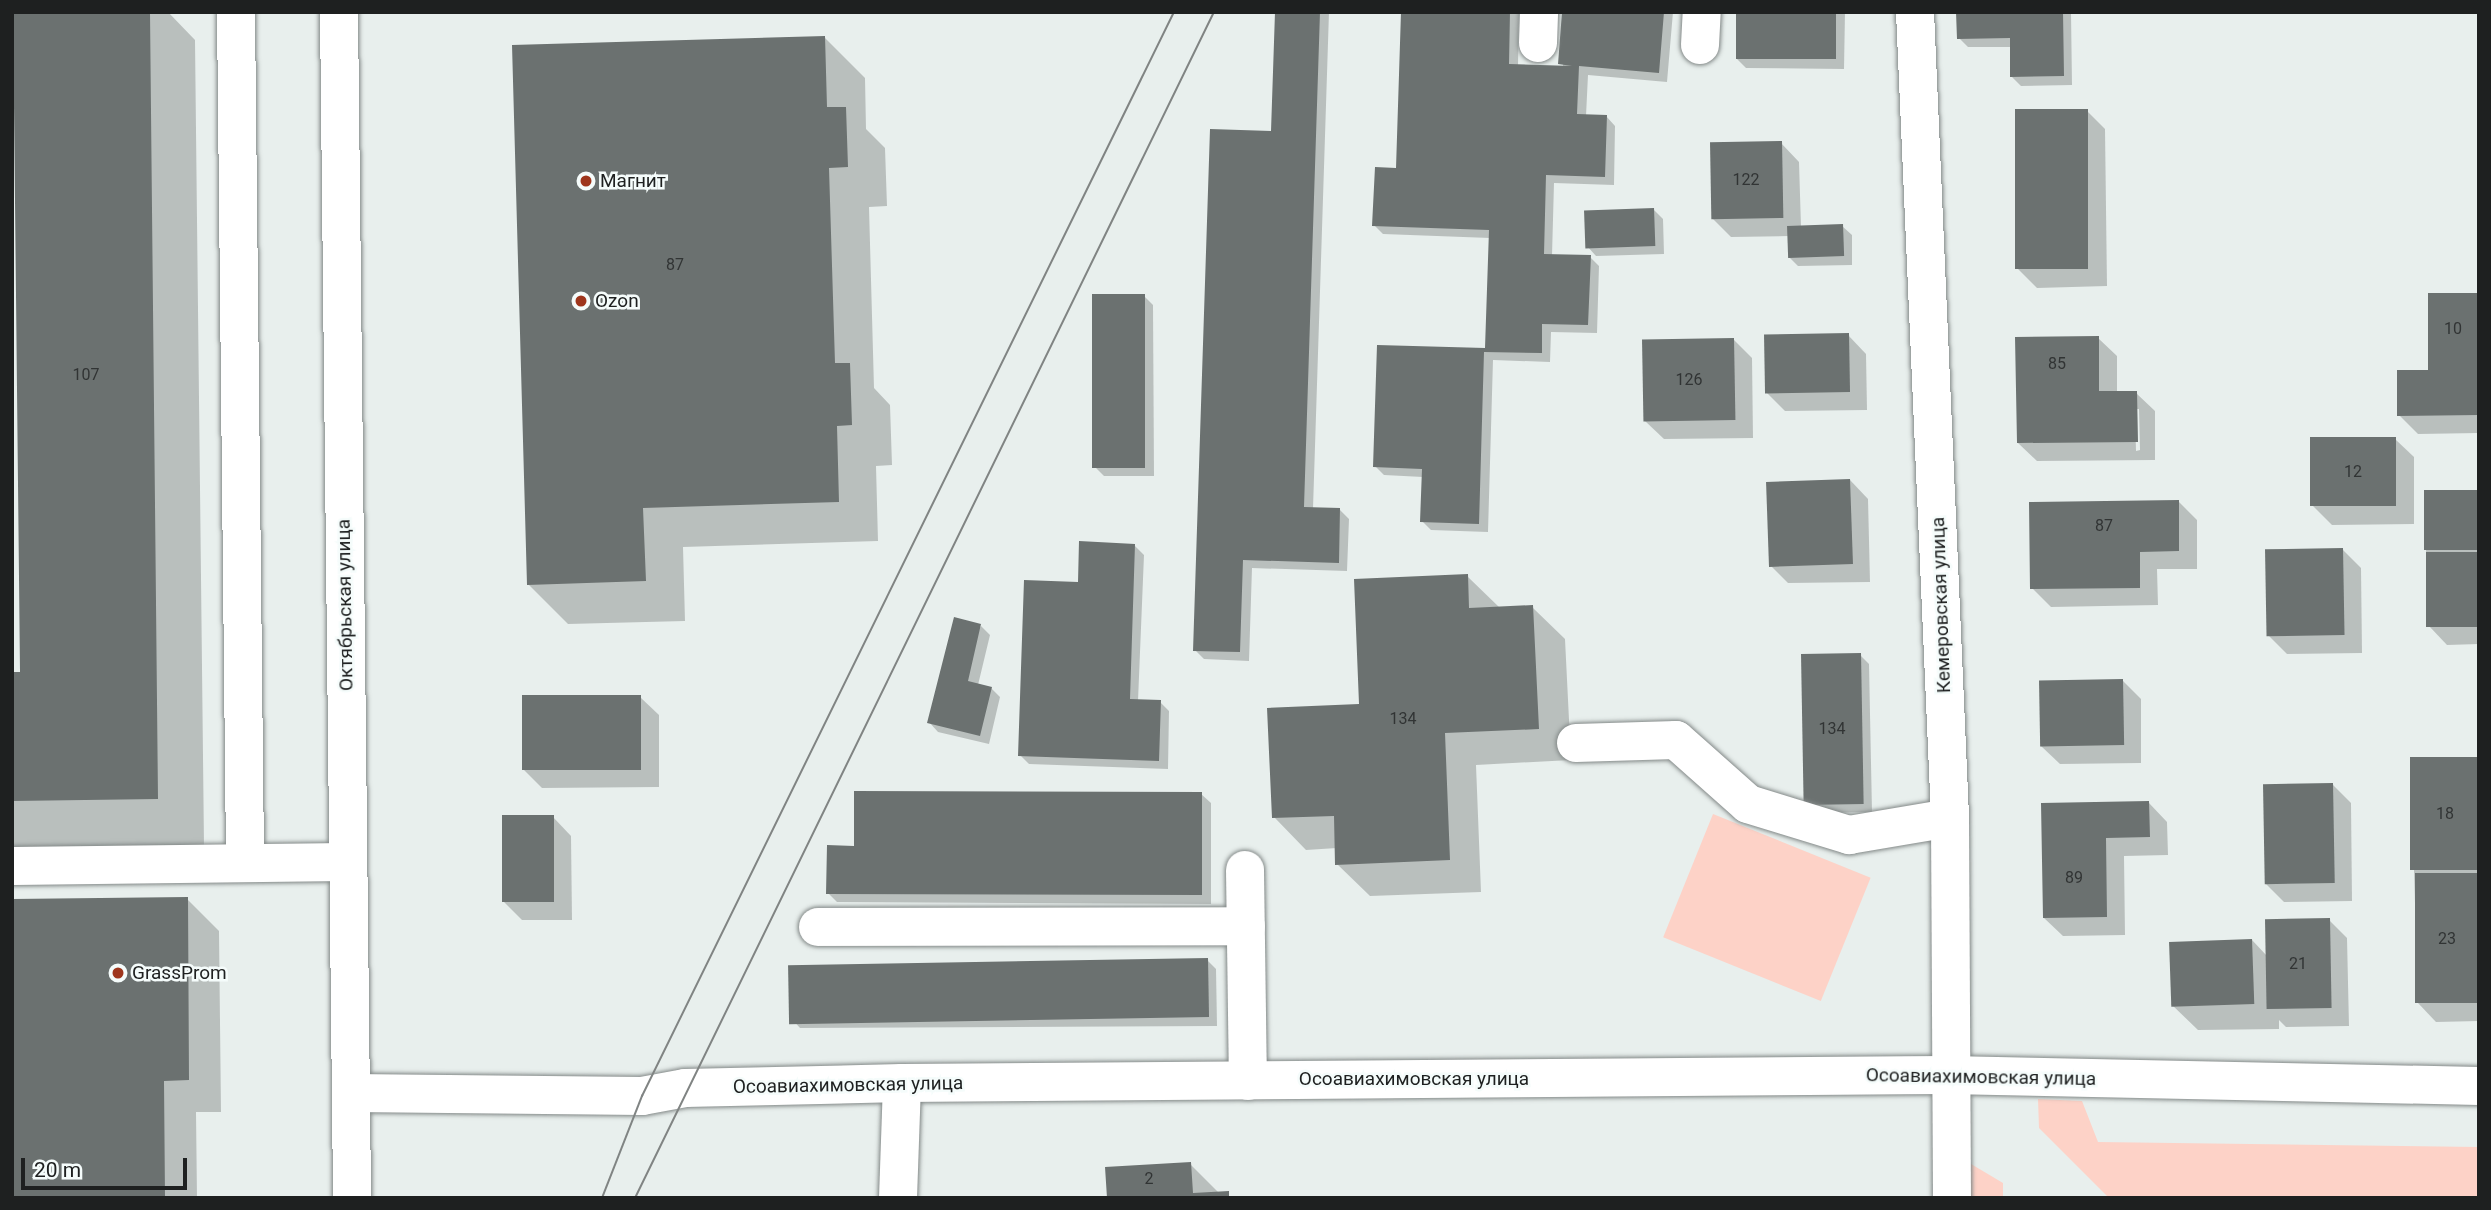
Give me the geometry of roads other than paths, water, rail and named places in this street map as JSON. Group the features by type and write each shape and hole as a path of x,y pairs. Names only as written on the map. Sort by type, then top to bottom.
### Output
{"street":[{"path":"236,12 245,863"},
{"name":"Октябрьская улица","path":"339,12 352,1198"},
{"name":"Кемеровская улица","path":"1915,12 1950,818 1949,1075 1952,1198"},
{"path":"1576,743 1676,740 1748,804 1849,835 1950,818"},
{"path":"12,866 348,862"},
{"path":"1245,870 1248,1081"},
{"path":"818,927 1246,926"},
{"name":"Осоавиахимовская улица","path":"351,1093 642,1096 685,1088 902,1083 1949,1075 2479,1086"},
{"path":"898,1198 902,1083"}],"tram line":[{"path":"602,1198 642,1096 1174,12"},
{"path":"635,1198 1214,12"}],"place":[{"name":"Магнит","path":"586,181"},
{"name":"Ozon","path":"581,301"},
{"name":"GrassProm","path":"118,973"}]}
